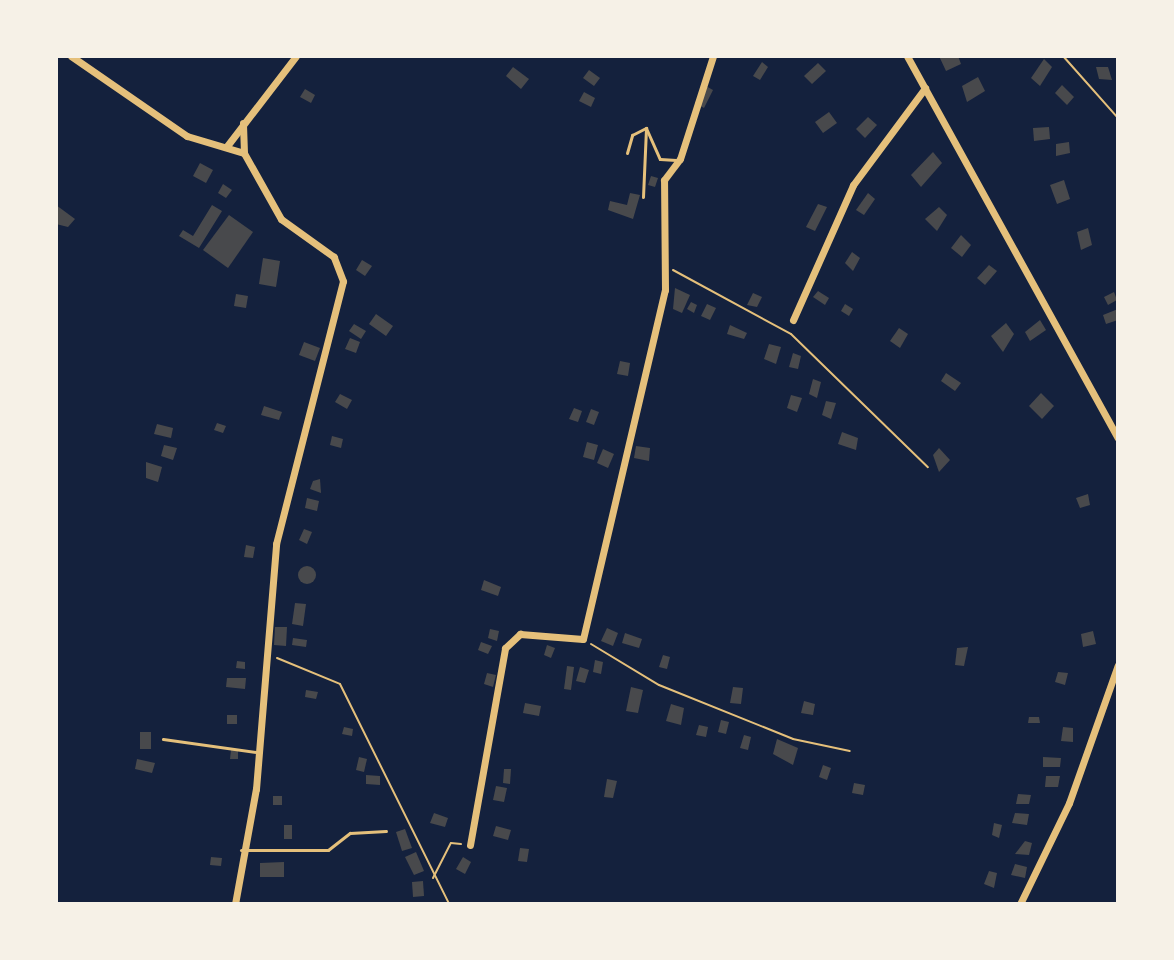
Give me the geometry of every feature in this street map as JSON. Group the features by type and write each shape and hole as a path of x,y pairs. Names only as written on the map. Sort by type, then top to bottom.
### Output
{"street":[{"path":"71,56 187,136 244,153"},
{"path":"227,146 296,56"},
{"path":"470,845 505,648 520,634 583,639 669,267 664,180 680,159 713,56"},
{"path":"907,56 1118,438"},
{"path":"793,320 853,185 925,88"},
{"path":"235,904 241,850 260,754 278,530 343,288 338,261 289,229 244,153 243,123"},
{"path":"1020,904 1069,803 1118,665"}],"lane":[{"path":"646,128 660,159 680,159"},
{"path":"627,153 632,135 646,128"},
{"path":"643,197 646,128"},
{"path":"322,335 332,337"},
{"path":"163,739 260,754"},
{"path":"241,850 328,850 350,833 386,831"}],"path":[{"path":"1063,56 1118,118"},
{"path":"669,267 791,334 928,467"},
{"path":"583,639 659,685 793,739 850,751"},
{"path":"267,657 312,666 340,684 433,878 449,904"},
{"path":"433,878 451,843 470,845"}],"building":[{"path":"939,56 958,56 961,64 946,71"},
{"path":"1044,59 1052,67 1040,86 1031,78"},
{"path":"762,62 768,67 760,80 753,76"},
{"path":"818,63 826,71 812,84 804,76"},
{"path":"513,67 529,79 521,89 506,76"},
{"path":"1096,67 1108,67 1112,80 1099,79"},
{"path":"589,70 600,78 594,86 583,78"},
{"path":"978,77 985,91 967,102 962,86"},
{"path":"704,85 713,90 704,108 695,103"},
{"path":"1062,85 1074,97 1067,105 1055,93"},
{"path":"305,89 315,95 311,103 300,97"},
{"path":"584,92 595,98 591,107 579,101"},
{"path":"829,112 837,123 823,133 815,122"},
{"path":"868,117 877,125 865,138 856,129"},
{"path":"1049,127 1050,139 1034,141 1033,128"},
{"path":"1069,142 1070,153 1056,156 1056,144"},
{"path":"933,152 942,163 921,187 911,175"},
{"path":"200,163 213,170 206,183 193,176"},
{"path":"651,176 658,178 655,187 648,185"},
{"path":"1064,180 1070,199 1057,204 1050,185"},
{"path":"223,184 232,190 226,198 218,193"},
{"path":"630,193 640,195 633,219 608,210 610,201 627,205"},
{"path":"868,193 875,199 864,215 856,210"},
{"path":"818,204 827,207 815,231 806,227"},
{"path":"56,205 75,219 68,227 56,224"},
{"path":"212,205 222,211 199,248 179,236 183,230 193,236"},
{"path":"939,207 947,215 937,231 925,219"},
{"path":"229,215 253,232 228,268 203,250"},
{"path":"1088,228 1092,245 1081,250 1077,232"},
{"path":"961,235 971,245 962,257 951,248"},
{"path":"852,252 860,258 853,271 845,263"},
{"path":"263,258 280,261 276,287 259,284"},
{"path":"362,260 372,266 365,276 356,270"},
{"path":"989,265 997,271 985,285 977,278"},
{"path":"675,288 690,295 682,313 673,309"},
{"path":"818,291 829,298 825,305 813,297"},
{"path":"1114,292 1117,300 1108,305 1104,297"},
{"path":"753,293 762,297 757,307 747,305"},
{"path":"236,294 248,296 246,308 234,306"},
{"path":"691,302 697,305 694,313 687,309"},
{"path":"707,304 716,308 710,320 701,316"},
{"path":"845,304 853,309 849,316 841,311"},
{"path":"1118,309 1118,320 1106,324 1103,315"},
{"path":"376,314 393,326 386,336 369,324"},
{"path":"1040,320 1046,330 1030,341 1025,332"},
{"path":"1006,323 1014,334 1003,352 991,336"},
{"path":"354,324 366,331 361,339 349,331"},
{"path":"730,325 747,333 744,339 727,334"},
{"path":"899,328 908,334 900,348 890,341"},
{"path":"350,338 360,342 356,353 345,349"},
{"path":"304,342 320,348 315,361 299,355"},
{"path":"769,344 781,347 776,364 764,359"},
{"path":"793,353 801,356 798,369 789,367"},
{"path":"620,361 630,363 628,376 617,374"},
{"path":"946,373 961,383 955,391 941,381"},
{"path":"813,379 821,382 817,398 809,394"},
{"path":"1041,393 1054,406 1042,419 1029,406"},
{"path":"340,394 352,400 347,409 335,402"},
{"path":"791,395 802,398 797,412 787,408"},
{"path":"826,401 836,403 831,419 822,415"},
{"path":"264,406 282,412 279,420 261,415"},
{"path":"574,408 582,411 578,422 569,419"},
{"path":"591,409 599,412 594,425 586,422"},
{"path":"217,423 226,426 223,433 214,430"},
{"path":"157,424 173,428 171,438 154,434"},
{"path":"842,432 858,438 856,450 838,444"},
{"path":"332,436 343,439 341,448 330,445"},
{"path":"587,442 598,445 594,460 583,457"},
{"path":"164,445 177,448 173,460 161,456"},
{"path":"636,446 650,448 649,461 634,458"},
{"path":"939,448 950,460 939,472 933,455"},
{"path":"603,449 614,454 608,468 597,463"},
{"path":"146,462 162,467 158,482 146,478"},
{"path":"320,479 321,493 310,489 313,481"},
{"path":"1088,494 1090,505 1080,508 1076,498"},
{"path":"307,498 319,501 317,511 305,508"},
{"path":"304,529 312,532 307,544 299,540"},
{"path":"246,545 255,547 253,558 244,557"},
{"path":"307,566 316,575 307,584 298,575"},
{"path":"484,580 501,587 498,596 481,590"},
{"path":"295,603 306,604 303,626 292,624"},
{"path":"275,627 287,627 286,646 274,645"},
{"path":"607,628 618,633 613,646 601,641"},
{"path":"490,629 499,631 497,641 488,638"},
{"path":"1093,631 1096,644 1083,647 1081,634"},
{"path":"625,633 642,639 639,648 622,643"},
{"path":"293,638 307,640 306,647 292,645"},
{"path":"481,642 492,646 488,654 478,650"},
{"path":"547,645 555,648 551,658 544,655"},
{"path":"968,647 964,666 955,665 957,648"},
{"path":"663,655 670,657 667,669 659,667"},
{"path":"595,660 603,662 601,674 593,672"},
{"path":"237,661 245,662 245,669 236,668"},
{"path":"567,666 574,667 571,690 564,689"},
{"path":"580,667 589,670 585,683 576,681"},
{"path":"1058,672 1068,673 1065,685 1055,682"},
{"path":"487,673 496,675 493,687 484,684"},
{"path":"227,678 246,678 245,689 226,687"},
{"path":"631,687 643,690 638,713 626,711"},
{"path":"733,687 743,688 741,704 730,703"},
{"path":"306,690 318,692 316,699 305,697"},
{"path":"804,701 815,704 813,715 801,713"},
{"path":"525,703 541,706 539,716 523,713"},
{"path":"671,704 684,708 681,725 666,721"},
{"path":"227,715 237,715 237,724 227,724"},
{"path":"1029,717 1039,717 1040,723 1028,723"},
{"path":"721,720 729,722 726,734 718,732"},
{"path":"699,725 708,727 706,737 696,735"},
{"path":"344,727 353,729 352,736 342,734"},
{"path":"1063,727 1073,728 1073,742 1061,741"},
{"path":"140,732 151,732 151,749 140,749"},
{"path":"744,735 751,737 748,750 740,748"},
{"path":"777,739 798,748 793,765 773,754"},
{"path":"231,750 238,750 238,759 230,759"},
{"path":"359,757 367,759 364,772 356,770"},
{"path":"1043,757 1061,758 1060,767 1043,767"},
{"path":"137,759 155,763 152,773 135,769"},
{"path":"823,765 831,768 827,780 819,777"},
{"path":"504,769 511,769 510,784 503,783"},
{"path":"366,775 380,776 380,785 366,784"},
{"path":"1046,776 1060,776 1058,787 1045,787"},
{"path":"607,779 617,781 613,798 604,797"},
{"path":"854,783 865,785 863,795 852,793"},
{"path":"496,786 507,788 504,802 493,800"},
{"path":"1018,794 1031,795 1029,804 1016,804"},
{"path":"273,796 282,796 282,805 273,805"},
{"path":"434,813 448,818 445,827 430,823"},
{"path":"1015,813 1029,814 1027,825 1012,823"},
{"path":"994,823 1002,825 999,838 992,835"},
{"path":"284,825 292,825 292,839 284,839"},
{"path":"496,826 511,830 508,840 493,836"},
{"path":"405,829 412,848 402,851 396,832"},
{"path":"1025,841 1032,843 1029,855 1015,854"},
{"path":"520,848 529,849 527,862 518,861"},
{"path":"416,852 424,871 414,875 405,857"},
{"path":"211,857 222,858 221,866 210,865"},
{"path":"463,857 471,862 465,874 456,869"},
{"path":"284,862 284,877 260,877 260,863"},
{"path":"1015,864 1027,867 1025,878 1011,875"},
{"path":"989,871 997,873 994,888 984,884"},
{"path":"423,881 424,896 413,897 412,882"}]}
